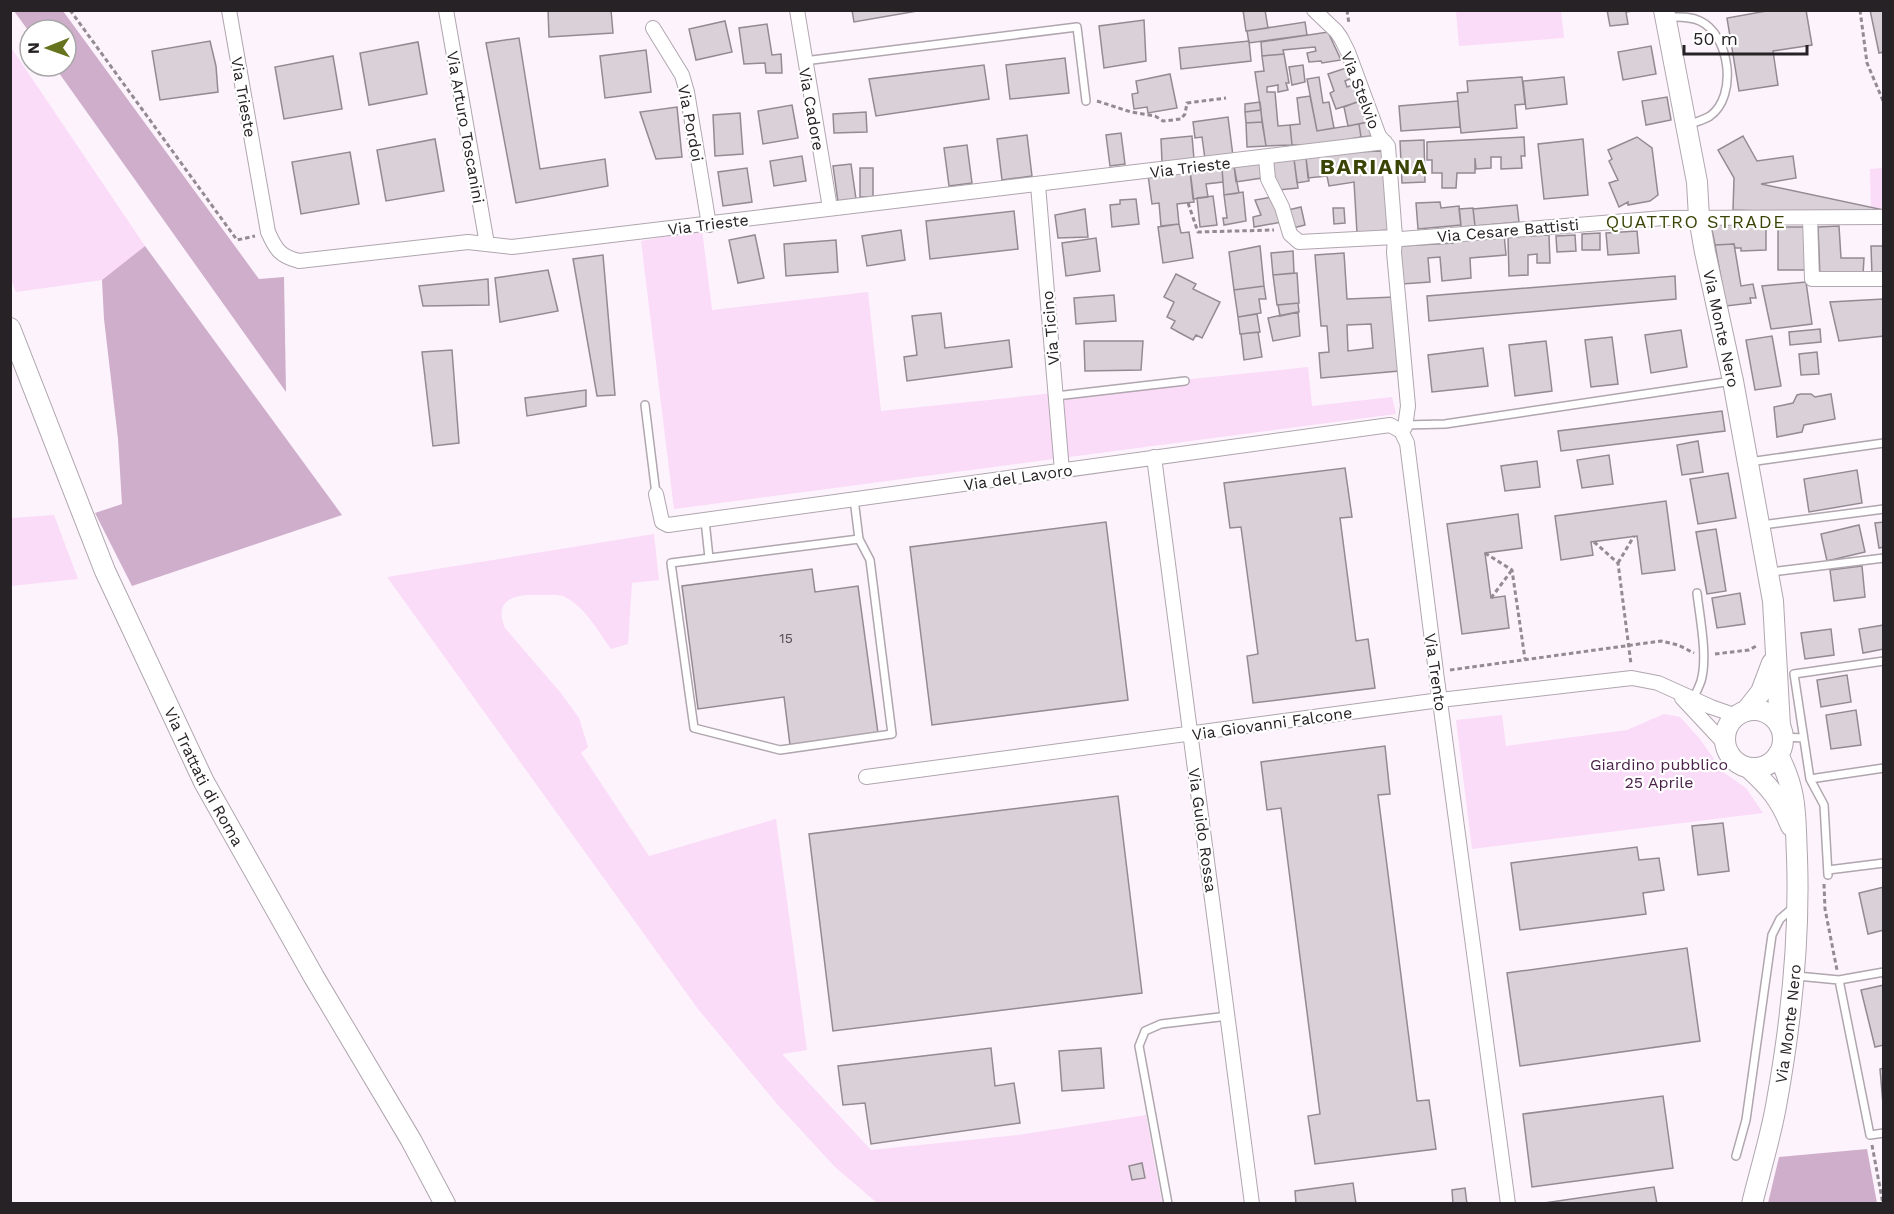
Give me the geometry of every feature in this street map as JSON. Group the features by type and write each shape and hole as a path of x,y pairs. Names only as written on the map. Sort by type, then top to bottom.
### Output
{"street":[{"name":"Via Trieste","path":"228,10 268,232 274,246 285,257 299,261 446,243 468,242 512,247 1385,142"},
{"name":"Via Arturo Toscanini","path":"446,10 487,244"},
{"name":"Via Cadore","path":"797,10 830,208"},
{"name":"Via Stelvio","path":"1314,10 1341,38 1379,136 1385,142"},
{"name":"Via Monte Nero","path":"1665,14 1697,182 1699,218 1749,462 1775,618 1769,643 1771,669 1761,693 1741,713"},
{"name":"Via Pordoi","path":"653,28 682,75 709,225"},
{"name":"Via Trento","path":"1385,142 1389,149 1394,252 1408,406 1403,428 1407,443 1508,1203"},
{"path":"1266,158 1268,179 1288,227"},
{"name":"Via Ticino","path":"1038,185 1062,471"},
{"name":"Via Cesare Battisti","path":"1288,227 1292,238 1299,242 1395,237 1401,239 1664,218 1884,217"},
{"path":"1810,218 1812,279 1884,279"},
{"name":"Via Trattati di Roma","path":"10,328 105,571 204,782 445,1203"},
{"name":"Via del Lavoro","path":"656,494 662,522 668,525 1390,425 1403,428"},
{"name":"Via Guido Rossa","path":"1154,457 1252,1203"},
{"name":"Via Monte Nero","path":"1752,1203 1776,1107 1795,976 1799,903 1797,816 1780,740 1769,643"},
{"name":"Via Giovanni Falcone","path":"866,777 1440,700 1632,678 1658,683 1711,707 1741,713"},
{"name":"Via Giovanni Falcone","path":"1676,692 1725,744"},
{"path":"1756,710 1766,712 1774,718 1780,740 1765,766 1749,768 1734,760 1725,744 1727,728 1741,713 1756,710"},
{"name":"Via Monte Nero","path":"1749,768 1775,793 1796,839"}],"lane":[{"path":"1665,14 1701,21 1718,39 1727,67 1725,89 1719,104 1710,116 1686,126"},
{"path":"804,61 1077,27 1086,101"},
{"path":"1056,396 1185,381"},
{"path":"1403,428 1445,424 1733,381"},
{"path":"645,405 656,494"},
{"path":"1749,462 1884,443"},
{"path":"854,499 860,539 870,560 892,734 780,750 694,728 671,564 860,539"},
{"path":"1760,525 1884,509"},
{"path":"705,520 709,558"},
{"path":"1768,572 1884,558"},
{"path":"1693,699 1701,681 1703,656 1698,593"},
{"path":"1884,661 1794,674 1810,779 1824,805 1828,872 1884,863"},
{"path":"1780,740 1803,738"},
{"path":"1810,779 1884,768"},
{"path":"1736,1156 1746,1120 1772,936 1780,919 1799,903"},
{"path":"1795,976 1839,980 1884,972"},
{"path":"1839,980 1870,1135 1884,1133"},
{"path":"1168,1203 1139,1046 1145,1031 1161,1024 1228,1017"}],"path":[{"path":"70,10 237,240 268,232"},
{"path":"1347,10 1349,25"},
{"path":"1860,10 1867,63 1884,104"},
{"path":"1086,101 1095,101 1131,112 1155,116 1163,121 1181,119 1185,114 1187,102 1226,98"},
{"path":"1188,203 1195,229 1198,232 1270,230 1288,227"},
{"path":"1632,678 1618,563 1634,536"},
{"path":"1594,542 1618,563"},
{"path":"1485,553 1512,570 1525,659"},
{"path":"1491,598 1512,570"},
{"path":"1436,672 1661,641 1678,645 1703,656 1749,650 1769,643"},
{"path":"1828,872 1824,885 1825,909 1839,980"},
{"path":"1870,1135 1883,1203"}],"green space":[{"path":"1456,11 1561,11 1564,38 1459,46"},
{"path":"10,46 18,58 18,78 32,78 145,246 102,280 16,292 10,277"},
{"path":"1883,168 1883,212 1871,212 1870,169"},
{"path":"702,230 712,310 868,292 881,411 1308,367 1312,406 1392,397 1396,414 674,509 641,241"},
{"path":"54,515 78,579 11,586 11,518"},
{"path":"654,534 659,580 632,583 628,644 611,649 585,613 560,595 516,597 505,604 502,618 505,628 560,692 579,718 588,747 581,753 649,856 776,819 807,1050 782,1054 871,1150 1018,1135 1146,1115 1162,1203 877,1203 835,1167 777,1104 698,1009 387,577"},
{"name":"Giardino pubblico 25 Aprile","path":"1664,714 1680,717 1700,739 1723,772 1746,788 1763,813 1472,849 1456,720 1502,715 1506,746 1627,730"}],"shaded area":[{"path":"14,11 63,11 68,18 19,18"},
{"path":"78,32 259,279 284,277 286,392 63,78 78,78"},
{"path":"145,246 342,515 132,586 95,513 122,504 102,280"},
{"path":"1867,1149 1877,1203 1768,1203 1779,1157"}],"building":[{"path":"548,10 611,10 613,33 549,37"},
{"path":"852,10 923,10 854,22"},
{"path":"1243,10 1265,10 1268,28 1246,31"},
{"path":"1607,10 1639,10 1626,12 1628,24 1610,26"},
{"path":"1772,10 1806,10 1812,45 1773,51 1778,85 1739,91 1727,18"},
{"path":"1870,10 1884,10 1884,52 1879,53"},
{"path":"1144,20 1146,61 1104,68 1099,26"},
{"path":"725,21 732,52 696,60 689,29"},
{"path":"1305,22 1307,35 1249,43 1247,31"},
{"path":"767,24 772,55 781,54 782,73 766,73 765,63 744,64 739,28"},
{"path":"1328,32 1341,60 1322,63 1321,61 1309,62 1307,53 1316,51 1315,47 1283,50 1284,54 1262,56 1261,42"},
{"path":"519,38 540,169 605,159 608,186 516,203 486,43"},
{"path":"210,41 216,66 218,92 160,100 152,51"},
{"path":"1249,41 1251,61 1181,69 1179,48"},
{"path":"418,42 427,94 369,105 360,53"},
{"path":"1651,46 1656,74 1623,80 1618,52"},
{"path":"646,50 651,92 605,98 600,56"},
{"path":"1284,54 1288,90 1278,92 1278,85 1267,87 1267,92 1275,92 1278,126 1290,125 1292,145 1266,146 1255,72 1264,71 1262,56"},
{"path":"333,56 342,109 284,119 275,67"},
{"path":"1065,58 1069,93 1010,99 1006,65"},
{"path":"984,65 989,99 876,116 869,79"},
{"path":"1303,65 1305,82 1292,85 1289,67"},
{"path":"1349,67 1352,78 1345,81 1347,87 1355,84 1361,101 1336,109 1330,93 1334,91 1328,74"},
{"path":"1170,74 1177,108 1148,113 1147,107 1134,109 1132,94 1138,93 1136,81"},
{"path":"1319,77 1323,103 1329,102 1334,128 1317,131 1307,79"},
{"path":"1522,77 1525,104 1515,105 1517,128 1461,133 1457,93 1468,92 1467,81"},
{"path":"1564,77 1567,104 1526,109 1523,81"},
{"path":"1310,96 1317,131 1359,124 1361,137 1303,148 1303,145 1292,145 1290,125 1300,124 1297,98"},
{"path":"1667,97 1671,120 1646,125 1642,101"},
{"path":"1362,100 1368,122 1348,126 1344,107"},
{"path":"1458,101 1460,127 1401,131 1399,106"},
{"path":"1260,102 1261,110 1245,112 1245,104"},
{"path":"792,105 798,138 763,144 758,111"},
{"path":"677,107 682,157 656,159 640,112"},
{"path":"1261,110 1262,122 1246,123 1245,112"},
{"path":"866,112 867,132 834,133 833,114"},
{"path":"740,113 743,154 715,156 713,115"},
{"path":"1228,117 1233,156 1205,159 1202,137 1195,138 1193,122"},
{"path":"1262,122 1266,146 1247,147 1246,123"},
{"path":"1368,122 1371,136 1361,137 1359,124"},
{"path":"1121,133 1125,164 1110,166 1106,135"},
{"path":"1027,135 1032,176 1002,180 997,139"},
{"path":"1192,136 1194,159 1162,162 1161,139"},
{"path":"1743,136 1757,161 1793,156 1796,178 1761,184 1884,210 1884,216 1733,210 1734,178 1718,150"},
{"path":"1524,137 1525,156 1521,156 1522,168 1501,169 1501,157 1491,157 1491,168 1476,169 1475,158 1475,173 1457,173 1456,188 1442,188 1442,173 1432,173 1432,160 1427,160 1427,142"},
{"path":"1637,137 1652,148 1658,195 1650,201 1628,205 1628,202 1619,207 1609,183 1618,180 1609,161 1612,159 1608,150"},
{"path":"435,139 444,191 386,201 377,150"},
{"path":"1583,139 1588,195 1544,199 1538,144"},
{"path":"1424,140 1425,182 1402,183 1400,141"},
{"path":"967,145 972,183 949,186 944,148"},
{"path":"1382,151 1388,230 1357,233 1354,182 1329,186 1327,176 1308,178 1306,158"},
{"path":"350,152 359,204 301,214 292,162"},
{"path":"802,156 806,181 774,186 770,161"},
{"path":"1306,158 1309,181 1297,183 1294,159"},
{"path":"1294,159 1298,188 1278,190 1270,163"},
{"path":"1260,162 1262,178 1236,182 1234,166"},
{"path":"851,164 856,199 838,202 833,166"},
{"path":"1234,166 1239,193 1224,195 1222,168"},
{"path":"747,168 752,202 723,206 718,172"},
{"path":"860,168 873,168 873,197 860,197"},
{"path":"1222,168 1223,182 1206,184 1208,197 1193,199 1190,172"},
{"path":"1190,170 1194,202 1177,204 1179,224 1161,226 1159,203 1152,204 1148,175 1162,174 1162,176"},
{"path":"1243,192 1246,221 1224,225 1223,218 1227,218 1224,195"},
{"path":"1213,196 1217,225 1200,227 1197,198"},
{"path":"1272,197 1282,222 1254,227 1253,217 1261,215 1255,200"},
{"path":"1136,199 1139,224 1112,227 1110,205 1120,204 1120,200"},
{"path":"1440,202 1441,208 1459,206 1461,225 1418,229 1416,203"},
{"path":"1517,205 1519,222 1475,226 1473,209"},
{"path":"1301,207 1305,225 1293,228 1288,210"},
{"path":"1333,208 1344,208 1345,223 1334,224"},
{"path":"1473,208 1475,226 1461,227 1459,209"},
{"path":"1085,209 1088,237 1058,238 1055,215"},
{"path":"1014,211 1018,249 930,259 926,221"},
{"path":"1179,224 1181,233 1189,232 1193,258 1163,263 1158,227"},
{"path":"1718,224 1766,224 1766,250 1741,251 1741,248 1735,248 1734,244 1715,245 1712,230"},
{"path":"1839,226 1841,258 1864,258 1863,275 1820,277 1818,227"},
{"path":"1778,227 1809,227 1809,270 1778,270"},
{"path":"901,230 905,260 867,266 862,236"},
{"path":"1637,231 1639,253 1608,255 1606,233"},
{"path":"1600,233 1600,250 1582,250 1582,234"},
{"path":"1504,234 1506,255 1470,258 1471,278 1442,281 1440,257 1428,258 1430,282 1402,284 1400,246 1453,243 1453,240"},
{"path":"755,235 764,278 738,283 729,240"},
{"path":"1549,235 1550,263 1537,263 1537,254 1528,255 1528,275 1509,276 1508,237"},
{"path":"1575,235 1576,251 1557,252 1556,236"},
{"path":"1096,238 1100,271 1066,276 1062,243"},
{"path":"836,240 838,272 786,276 784,244"},
{"path":"1734,244 1741,286 1753,284 1756,298 1750,298 1751,303 1726,306 1715,245"},
{"path":"1260,246 1264,286 1234,290 1229,252"},
{"path":"1871,246 1884,246 1884,276 1872,276"},
{"path":"1293,251 1294,273 1273,275 1271,253"},
{"path":"1344,253 1347,299 1394,297 1399,371 1321,378 1319,353 1329,352 1327,326 1321,326 1315,255","holes":["1371,324 1373,348 1348,351 1347,325"]},
{"path":"603,255 615,395 597,396 573,259"},
{"path":"548,270 558,311 500,322 495,278"},
{"path":"1297,273 1299,303 1277,305 1273,275"},
{"path":"1176,274 1196,284 1193,289 1220,302 1202,338 1196,335 1193,340 1171,328 1175,321 1167,317 1174,302 1164,297"},
{"path":"1675,276 1676,299 1429,321 1427,296"},
{"path":"488,279 489,305 423,306 419,286"},
{"path":"1806,282 1812,324 1771,329 1762,286"},
{"path":"1264,286 1266,299 1259,299 1261,313 1238,317 1234,290"},
{"path":"1114,295 1116,321 1076,324 1074,298"},
{"path":"1883,299 1884,336 1839,341 1830,302"},
{"path":"1298,303 1299,312 1280,316 1278,305"},
{"path":"1298,312 1300,336 1273,341 1268,318"},
{"path":"941,313 945,348 1009,340 1012,367 907,381 904,357 917,355 912,316"},
{"path":"1257,314 1260,332 1240,334 1238,317"},
{"path":"1820,329 1821,342 1790,345 1789,332"},
{"path":"1681,330 1687,367 1651,373 1645,335"},
{"path":"1258,332 1262,357 1244,360 1241,334"},
{"path":"1772,336 1781,386 1755,390 1746,340"},
{"path":"1612,337 1618,384 1591,387 1585,340"},
{"path":"1084,341 1143,341 1141,370 1085,371"},
{"path":"1546,341 1552,391 1515,396 1509,345"},
{"path":"1483,348 1488,386 1432,392 1428,355"},
{"path":"452,350 459,443 433,446 422,352"},
{"path":"1817,352 1819,374 1801,375 1799,354"},
{"path":"586,390 586,406 527,416 525,398"},
{"path":"1811,394 1815,397 1831,394 1835,419 1804,425 1802,432 1777,437 1774,407 1793,403 1797,395"},
{"path":"1722,411 1725,431 1561,451 1558,431"},
{"path":"1698,441 1703,472 1682,475 1677,445"},
{"path":"1609,455 1613,484 1582,488 1577,460"},
{"path":"1537,461 1540,487 1505,491 1501,466"},
{"path":"1345,468 1352,517 1340,518 1356,641 1368,639 1375,688 1253,703 1247,656 1258,654 1241,527 1230,528 1224,483"},
{"path":"1857,470 1862,503 1809,512 1804,479"},
{"path":"1728,473 1736,518 1698,524 1690,479"},
{"path":"1666,501 1675,570 1642,574 1637,536 1591,542 1593,555 1561,560 1555,516"},
{"path":"1518,514 1522,548 1485,553 1491,598 1505,596 1509,628 1462,634 1447,524"},
{"path":"1106,522 1128,700 932,725 910,547"},
{"path":"1884,522 1884,547 1879,548 1875,523"},
{"path":"1859,525 1865,552 1827,561 1821,534"},
{"path":"1716,529 1726,591 1707,594 1696,532"},
{"path":"1862,566 1865,597 1834,601 1830,570"},
{"path":"812,569 815,592 858,586 878,733 790,745 784,697 698,709 682,586"},
{"path":"1740,593 1745,624 1717,628 1712,598"},
{"path":"1884,625 1884,649 1863,653 1859,629"},
{"path":"1831,629 1834,655 1805,659 1801,633"},
{"path":"1847,675 1851,702 1821,707 1817,680"},
{"path":"1856,710 1861,745 1831,749 1826,715"},
{"path":"1385,746 1390,794 1378,795 1417,1101 1429,1100 1436,1149 1315,1164 1308,1116 1320,1114 1281,808 1267,810 1261,762"},
{"path":"1118,796 1142,993 833,1031 809,834"},
{"path":"1723,823 1729,871 1698,875 1692,826"},
{"path":"1637,847 1639,860 1659,858 1664,890 1643,893 1646,914 1520,930 1511,863"},
{"path":"1884,887 1884,930 1868,934 1859,893"},
{"path":"1687,948 1700,1041 1520,1066 1507,973"},
{"path":"1884,985 1884,1045 1875,1047 1861,990"},
{"path":"991,1048 995,1086 1014,1083 1020,1123 871,1144 865,1103 843,1105 838,1066"},
{"path":"1101,1048 1104,1088 1062,1091 1059,1051"},
{"path":"1884,1068 1884,1104 1883,1104 1880,1069"},
{"path":"1663,1096 1673,1168 1532,1187 1523,1114"},
{"path":"1142,1163 1145,1178 1132,1180 1129,1166"},
{"path":"1353,1183 1356,1204 1296,1204 1295,1191"},
{"path":"1654,1187 1657,1204 1537,1204"},
{"path":"1465,1188 1467,1204 1453,1204 1452,1190"}],"district":[{"name":"BARIANA","path":"1374,166"},
{"name":"QUATTRO STRADE","path":"1696,222"}]}
